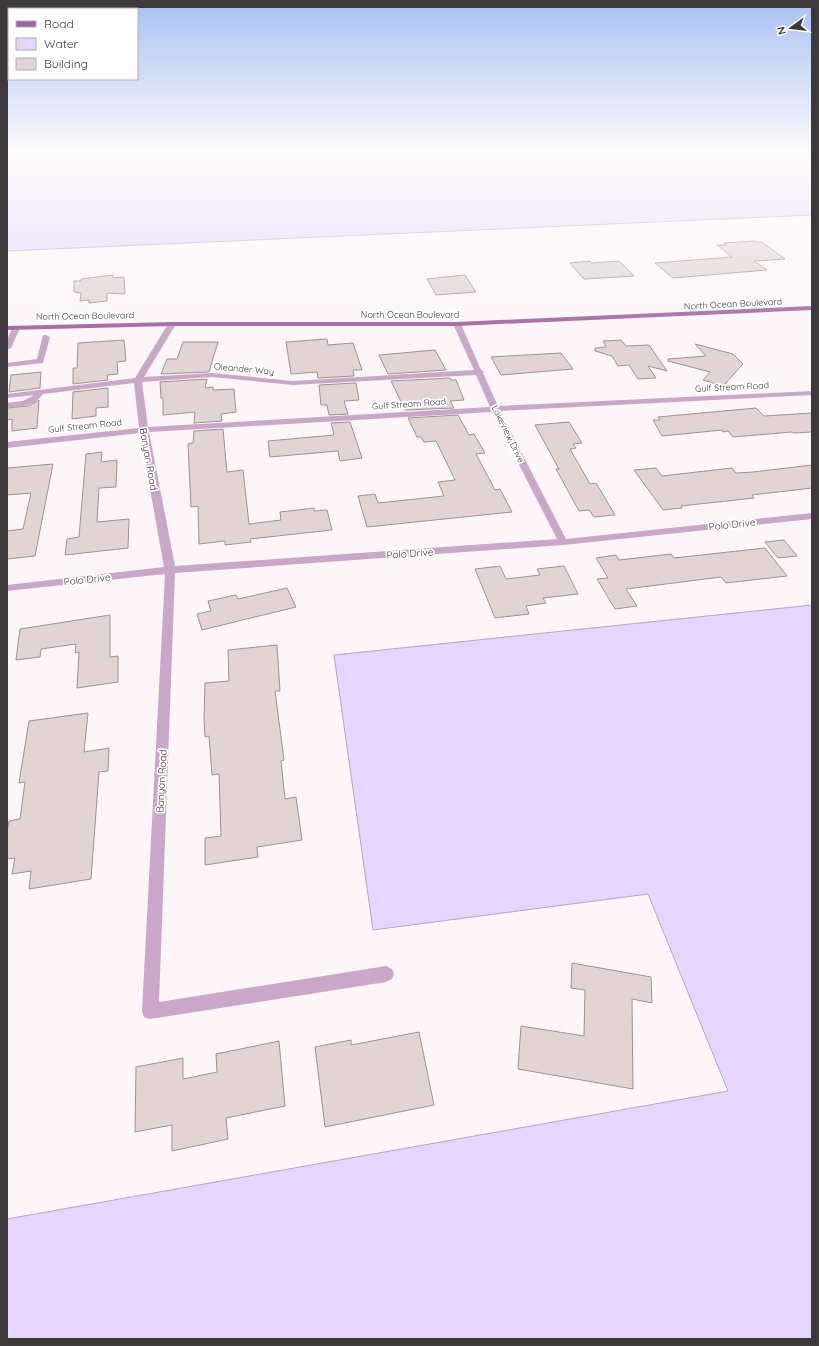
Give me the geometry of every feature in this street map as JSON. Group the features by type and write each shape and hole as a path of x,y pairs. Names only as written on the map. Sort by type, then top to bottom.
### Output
{"main road":[{"name":"North Ocean Boulevard","path":"7,328 172,324 457,324 696,315 812,308"}],"street":[{"path":"138,380 172,324"},
{"name":"Lakeview Drive","path":"457,324 480,372 495,409 563,542"},
{"path":"8,345 16,328"},
{"path":"7,365 40,362 46,337"},
{"name":"Oleander Way","path":"7,396 138,380 212,375 293,383 480,372"},
{"name":"Banyan Road","path":"138,380 144,430 170,570 150,1011 386,974"},
{"path":"7,405 27,402 34,399 41,392"},
{"name":"Gulf Stream Road","path":"7,445 144,430 495,409 812,394"},
{"name":"Polo Drive","path":"7,588 170,570 563,542 812,516"}],"water":[{"path":"7,216 794,216 7,251"},
{"path":"812,605 812,1339 7,1339 7,1219 728,1091 648,894 373,930 334,655"}],"building":[{"path":"754,241 762,242 785,259 754,261 767,270 673,278 655,263 732,257 717,245 727,245 724,243"},
{"path":"590,261 591,263 619,261 634,276 584,279 570,263"},
{"path":"113,275 113,278 124,277 125,294 107,293 107,301 89,303 89,300 80,301 81,293 74,292 74,281"},
{"path":"465,275 476,292 436,295 427,279"},
{"path":"327,339 328,345 353,343 362,370 353,370 354,376 318,378 317,372 291,374 286,342"},
{"path":"124,340 126,361 117,362 118,374 107,375 108,380 73,384 73,368 77,368 78,343"},
{"path":"621,340 626,346 649,345 667,371 648,366 656,378 638,379 629,365 618,366 612,356 595,351 595,348 606,347 603,341"},
{"path":"183,342 218,342 209,372 161,374 167,359 177,359"},
{"path":"695,344 733,354 743,364 723,386 703,380 710,372 668,361 668,359 706,356"},
{"path":"435,350 446,370 388,374 379,355"},
{"path":"561,353 573,369 501,375 491,357"},
{"path":"41,372 40,388 9,392 11,375"},
{"path":"450,378 451,380 456,380 464,400 450,401 454,408 405,410 391,381"},
{"path":"207,379 205,388 213,387 213,390 234,389 236,412 221,414 222,421 194,423 195,412 163,415 163,398 161,398 160,382"},
{"path":"356,383 359,400 344,401 348,414 329,415 327,405 321,405 319,385"},
{"path":"108,388 108,407 96,408 96,416 72,419 73,392"},
{"path":"39,400 37,428 12,431 12,419 7,420 7,408 28,406"},
{"path":"756,408 764,416 812,413 812,432 792,432 733,437 728,431 723,432 722,430 662,436 653,420 660,420 658,417"},
{"path":"458,415 469,435 474,434 485,453 476,454 495,490 500,489 512,512 367,527 358,496 375,494 378,503 444,496 438,482 455,480 436,441 424,442 421,437 417,437 408,418"},
{"path":"350,422 362,458 340,461 338,451 270,457 268,441 334,435 331,423"},
{"path":"569,422 582,443 573,444 576,448 570,449 590,484 596,483 615,515 594,517 589,510 579,511 556,469 559,469 535,425"},
{"path":"223,429 227,472 243,470 249,524 281,520 280,512 314,508 314,511 327,510 332,530 250,539 251,542 225,545 225,541 199,544 198,506 191,507 188,444 193,443 194,431"},
{"path":"102,452 101,462 117,460 116,487 99,488 97,522 129,519 128,548 65,555 67,539 79,537 86,454"},
{"path":"53,464 35,556 7,559 7,531 23,529 31,493 7,495 7,468"},
{"path":"812,465 812,488 752,495 754,498 681,506 682,508 663,510 634,470 656,468 662,476 732,468 736,473"},
{"path":"784,540 797,556 778,558 765,542"},
{"path":"765,548 787,576 726,583 721,577 626,589 637,606 615,609 597,579 608,578 596,558 616,555 619,560 671,554 674,558"},
{"path":"500,566 506,579 540,575 537,569 564,566 578,594 543,598 546,603 526,606 529,614 495,618 475,569"},
{"path":"287,588 296,607 202,630 197,614 211,611 208,601 236,595 238,599"},
{"path":"110,615 110,657 118,656 118,682 77,688 79,652 75,653 76,644 41,649 40,657 16,660 20,629"},
{"path":"277,645 280,691 275,691 284,760 281,761 285,799 296,797 302,840 257,847 258,857 205,865 205,838 221,836 219,774 212,775 209,736 205,737 205,683 229,681 228,650"},
{"path":"88,713 84,752 109,748 108,771 99,772 91,879 29,889 31,871 12,874 15,858 7,859 7,832 9,821 20,819 25,782 19,783 29,721"},
{"path":"572,963 651,977 652,1003 632,999 633,1089 518,1069 521,1026 584,1036 585,990 571,988"},
{"path":"419,1032 434,1105 325,1127 315,1047 351,1040 351,1045"},
{"path":"279,1041 285,1106 226,1118 228,1139 172,1151 172,1125 135,1132 136,1067 183,1058 183,1079 217,1072 216,1054"}]}
